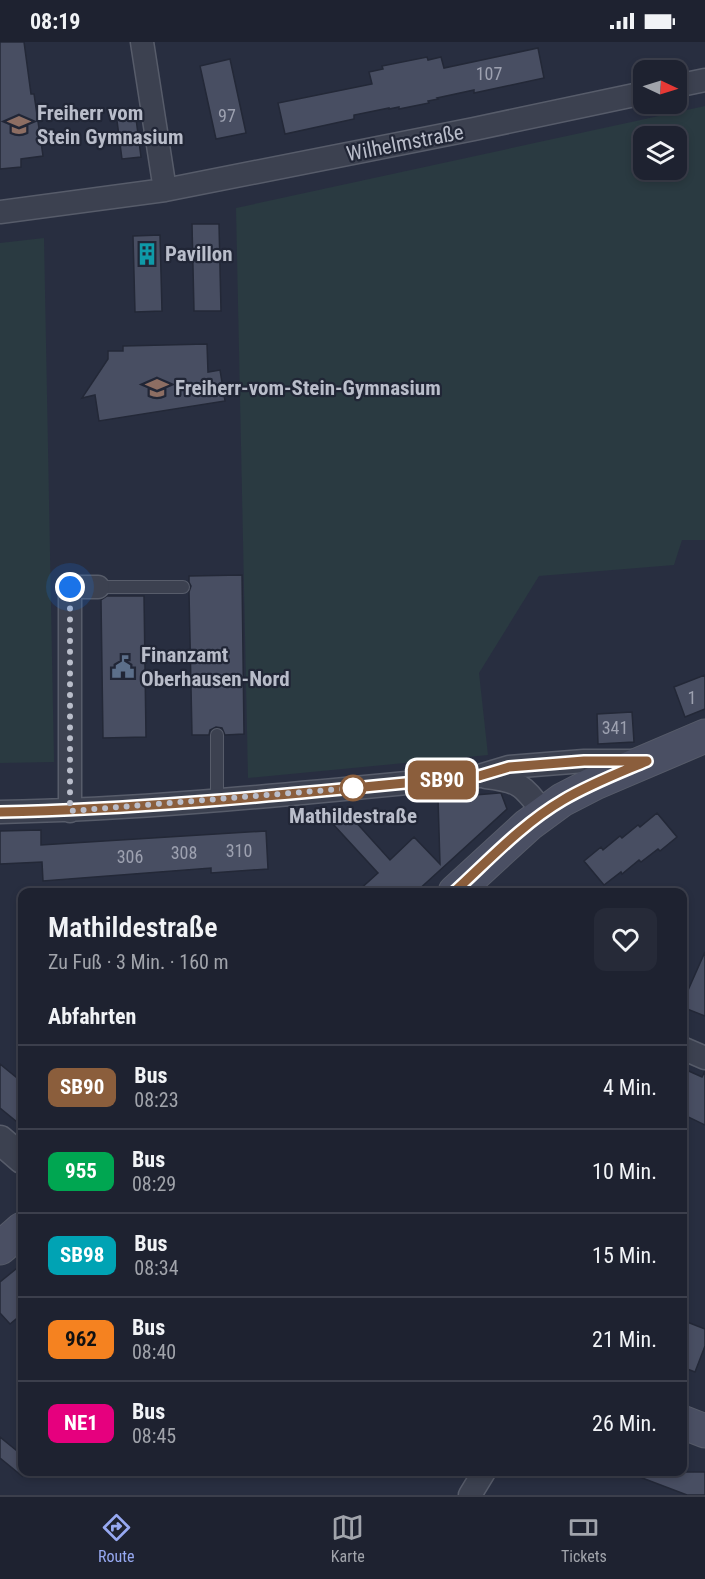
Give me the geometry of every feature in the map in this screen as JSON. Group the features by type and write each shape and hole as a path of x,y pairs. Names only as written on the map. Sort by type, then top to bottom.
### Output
{"main road":[{"path":"470,887 528,825 562,800 595,783 705,736"},
{"path":"0,1248 18,1232"},
{"path":"687,1424 705,1431"}],"street":[{"path":"142,42 165,190"},
{"path":"687,84 705,80"},
{"name":"Wilhelmstraße","path":"0,212 165,190 633,95"},
{"path":"70,811 70,587 98,587"},
{"path":"0,812 70,811 218,800 479,776 509,767 584,761 647,761"},
{"path":"479,776 513,782 524,788 544,813"},
{"path":"687,1050 705,1058"},
{"path":"0,1140 18,1156"},
{"path":"470,1495 481,1476"}],"lane":[{"path":"98,587 183,587"},
{"path":"216,735 218,800"}],"shaded area":[{"path":"705,106 705,540 682,540 674,565 539,576 479,673 488,755 248,778 236,208 668,114 687,114 687,110"},
{"path":"44,238 54,762 0,763 0,243"}],"building":[{"name":"Freiherr vom Stein Gymnasium","path":"0,42 24,42 43,156 21,159 21,167 0,169"},
{"path":"538,48 544,78 474,93 474,90 399,109 399,107 389,108 354,115 354,119 285,134 278,103 372,84 369,72 383,69 382,66 427,57 428,60 441,57 444,68"},
{"path":"230,59 246,133 216,139 200,66"},
{"path":"135,111 141,157 122,159 116,113"},
{"path":"192,224 219,224 221,311 194,311"},
{"path":"160,235 162,311 135,312 133,236"},
{"path":"207,344 208,372 220,370 225,401 99,421 95,395 82,398 108,359 108,351 123,351 123,346"},
{"path":"242,575 244,734 225,735 222,728 216,727 210,730 209,735 192,735 189,592 191,586 189,576"},
{"name":"Finanzamt Oberhausen-Nord","path":"107,596 144,596 146,737 103,738 101,600"},
{"path":"705,675 705,709 685,717 674,687"},
{"path":"632,712 634,742 598,744 597,714"},
{"path":"501,793 507,809 420,888 361,888 378,873 321,811 344,809 390,860 414,837 440,864 438,798"},
{"path":"657,813 677,837 660,851 658,849 641,862 639,860 604,885 584,861 601,847 603,850 620,836 622,838 638,825 640,827"},
{"path":"41,830 41,845 266,831 268,869 211,873 211,868 43,881 42,862 0,864 0,831"},
{"path":"705,952 705,1016 687,1009 687,992"},
{"path":"0,1064 18,1079 18,1123 0,1108"},
{"path":"687,1070 702,1077 705,1071 705,1125 687,1116"},
{"path":"18,1267 18,1317 10,1324 0,1313 0,1282"},
{"path":"687,1322 705,1329 705,1346 695,1372 687,1369"},
{"path":"0,1437 18,1452 18,1473 0,1458"},
{"path":"687,1472 705,1472 705,1495 687,1495 637,1476 687,1476"}],"bus line":[{"name":"SB90","path":"0,812 70,811 218,800 479,776 509,767 584,761 647,761 562,800 528,825 458,888"}],"place":[{"name":"Freiherr vom Stein Gymnasium","path":"19,125"},
{"name":"Pavillon","path":"147,254"},
{"name":"Freiherr-vom-Stein-Gymnasium","path":"157,388"},
{"name":"Finanzamt Oberhausen-Nord","path":"123,667"},
{"name":"Mathildestraße","path":"353,788"}],"route":[{"path":"70,587 70,811 353,788"}]}
